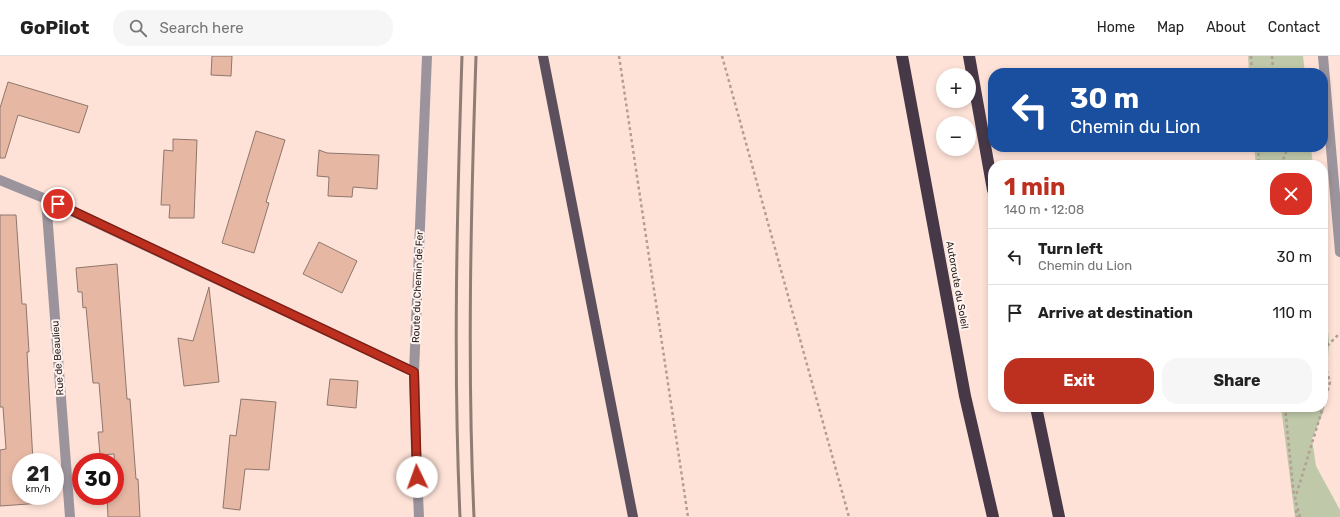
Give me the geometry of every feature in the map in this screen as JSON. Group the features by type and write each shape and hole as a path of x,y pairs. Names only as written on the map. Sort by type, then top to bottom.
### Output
{"highway":[{"name":"Autoroute du Soleil","path":"902,56 965,396 993,517"},
{"path":"969,56 988,162"},
{"path":"1037,412 1059,517"}],"main road":[{"path":"543,56 633,517"}],"street":[{"name":"Route du Chemin de Fer","path":"419,517 414,372 427,56"},
{"path":"1323,56 1324,68"},
{"path":"1328,114 1340,252"},
{"path":"0,180 46,199 414,372"},
{"name":"Rue de Beaulieu","path":"46,199 70,517"}],"path":[{"path":"620,56 688,517"},
{"path":"722,56 849,517"},
{"path":"1251,56 1252,68"},
{"path":"1272,56 1274,68"},
{"path":"1328,345 1340,333"},
{"path":"1328,375 1330,382 1328,389"},
{"path":"1285,412 1298,517"},
{"path":"1295,500 1321,412"}],"green space":[{"path":"1248,56 1303,56 1304,68 1249,68"},
{"path":"1255,152 1312,152 1312,160 1255,160"},
{"path":"1328,331 1329,342 1328,356"},
{"path":"1282,412 1323,412 1312,439 1316,466 1340,510 1340,517 1295,517"}],"building":[{"path":"212,56 232,56 231,76 211,75"},
{"path":"8,82 88,106 79,133 18,115 5,158 0,158 0,108"},
{"path":"256,131 285,140 266,202 269,203 254,253 222,243"},
{"path":"173,139 197,140 194,218 169,218 170,205 161,205 164,150 173,151"},
{"path":"319,150 327,153 379,155 377,189 353,187 352,197 328,196 329,177 317,176"},
{"path":"0,215 16,215 22,304 26,304 33,453 12,453 12,505 14,505 0,506 0,450 6,449 3,407 0,407"},
{"path":"319,242 357,261 342,293 303,274"},
{"path":"117,264 127,399 130,399 136,479 138,479 140,517 108,517 107,505 124,505 124,453 100,453 98,432 103,432 99,383 93,383 86,307 83,308 82,292 78,292 76,268"},
{"path":"209,287 219,382 184,386 178,338 193,341"},
{"path":"330,379 358,381 356,408 327,405"},
{"path":"241,399 276,402 269,470 245,469 240,510 223,508 230,435 236,436"}],"railway":[{"path":"460,517 456,344 457,229 462,56"},
{"path":"474,517 470,344 471,229 476,56"}],"route":[{"path":"58,204 414,372 417,477"}]}
